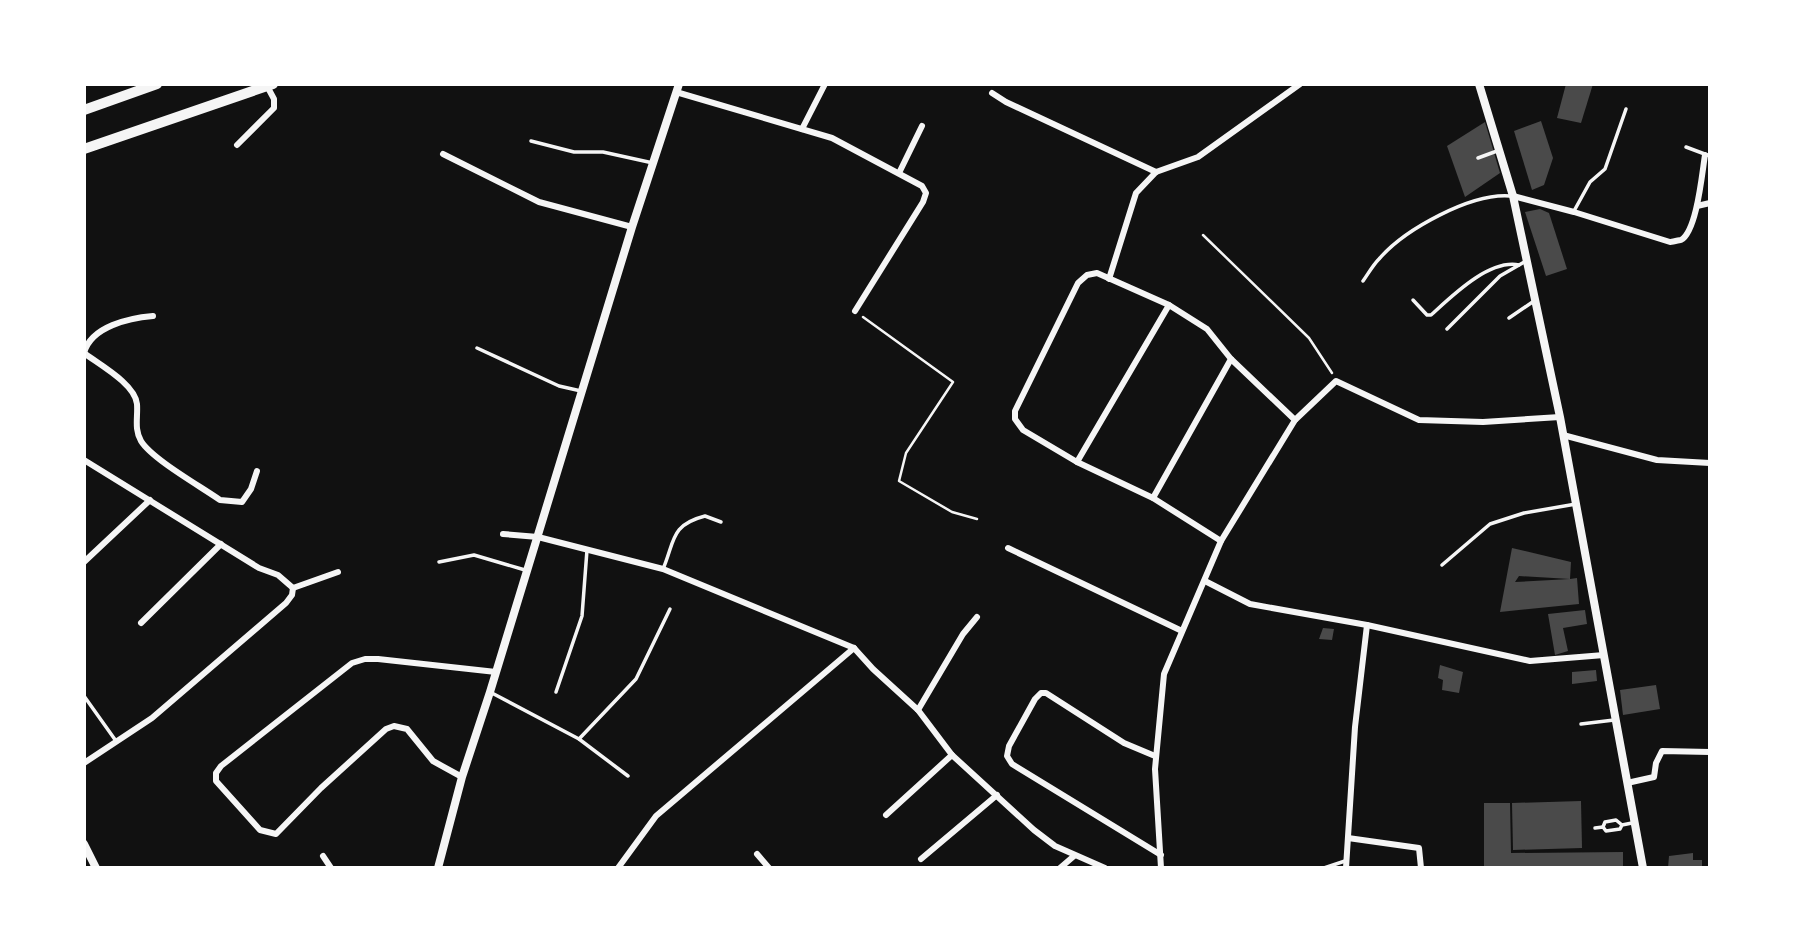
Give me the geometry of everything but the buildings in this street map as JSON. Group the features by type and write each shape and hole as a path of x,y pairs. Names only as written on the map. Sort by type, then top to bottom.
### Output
{"highway":[{"path":"84,110 157,84"},
{"path":"84,149 270,85"}],"street":[{"path":"802,129 825,84"},
{"path":"1109,279 1136,193 1156,172 1198,157 1300,84"},
{"path":"1479,84 1513,196 1523,263 1536,300 1643,868"},
{"path":"237,145 274,108 270,85"},
{"path":"438,868 462,777 491,692 632,227 678,88 832,138 922,186 926,193 923,202 855,311"},
{"path":"992,93 1156,172"},
{"path":"900,173 922,126"},
{"path":"443,153 539,202 632,227"},
{"path":"1513,196 1670,242 1681,240 1687,234 1697,206 1707,156"},
{"path":"1697,206 1710,203"},
{"path":"1221,541 1153,498 1077,462 1023,430 1015,419 1015,411 1078,283 1087,275 1097,273 1168,305 1207,329 1231,359 1295,420"},
{"path":"1077,462 1168,305"},
{"path":"153,316 117,323 89,342 84,353 134,390 137,402 136,429 142,443 174,469 220,499 232,502 243,502 257,471"},
{"path":"1153,498 1231,359"},
{"path":"1161,868 1156,756 1164,674 1221,541 1295,420 1337,381 1419,420 1482,422 1560,417"},
{"path":"1563,435 1657,460 1710,463"},
{"path":"84,460 259,568 278,575 293,588"},
{"path":"84,472 92,465"},
{"path":"84,562 150,500"},
{"path":"503,534 538,537 663,569 854,648 918,710 952,755 1034,830 1055,846 1105,868"},
{"path":"141,622 220,544"},
{"path":"1008,548 1182,631"},
{"path":"293,588 338,572"},
{"path":"1205,581 1250,604 1367,625 1530,661 1604,655"},
{"path":"84,763 152,718 286,603 293,588"},
{"path":"918,710 963,634 977,617"},
{"path":"1347,864 1354,727 1367,625"},
{"path":"618,868 656,817 854,648"},
{"path":"462,777 433,761 407,729 394,726 386,729 321,788 276,834 268,834 260,830 216,781 216,773 221,766 352,663 378,659 496,672"},
{"path":"1156,756 1124,743 1046,693 1041,693 1035,699 1009,746 1007,756 1012,764 1161,855"},
{"path":"1627,783 1654,777 1656,763 1662,751 1710,752"},
{"path":"886,814 952,755"},
{"path":"921,859 997,795"},
{"path":"1348,838 1419,848 1422,868"},
{"path":"84,845 96,868"},
{"path":"757,855 769,868"},
{"path":"323,856 331,868"},
{"path":"1060,868 1074,856"}],"lane":[{"path":"1574,212 1590,182 1605,169 1626,109"},
{"path":"531,141 574,152 603,152 653,163"},
{"path":"1686,147 1707,156"},
{"path":"1478,158 1499,150"},
{"path":"1363,281 1378,259 1392,246 1420,228 1461,205 1497,195 1513,196"},
{"path":"1413,300 1427,315 1431,315 1479,275 1511,264 1523,263"},
{"path":"1447,329 1500,276 1523,263"},
{"path":"1509,318 1536,300"},
{"path":"477,348 559,386 581,391"},
{"path":"1442,565 1490,524 1524,513 1576,504"},
{"path":"663,569 673,536 686,523 705,516 721,522"},
{"path":"556,692 582,616 587,550"},
{"path":"439,562 474,555 527,571"},
{"path":"579,739 636,679 670,609"},
{"path":"491,692 579,739 628,776"},
{"path":"84,696 118,743"},
{"path":"1581,724 1616,720"},
{"path":"1595,828 1616,820 1622,825 1634,822"},
{"path":"1324,868 1347,864"}],"path":[{"path":"1203,235 1309,338 1337,381"},
{"path":"855,311 953,382 906,453 899,481 952,512 977,519"}]}
